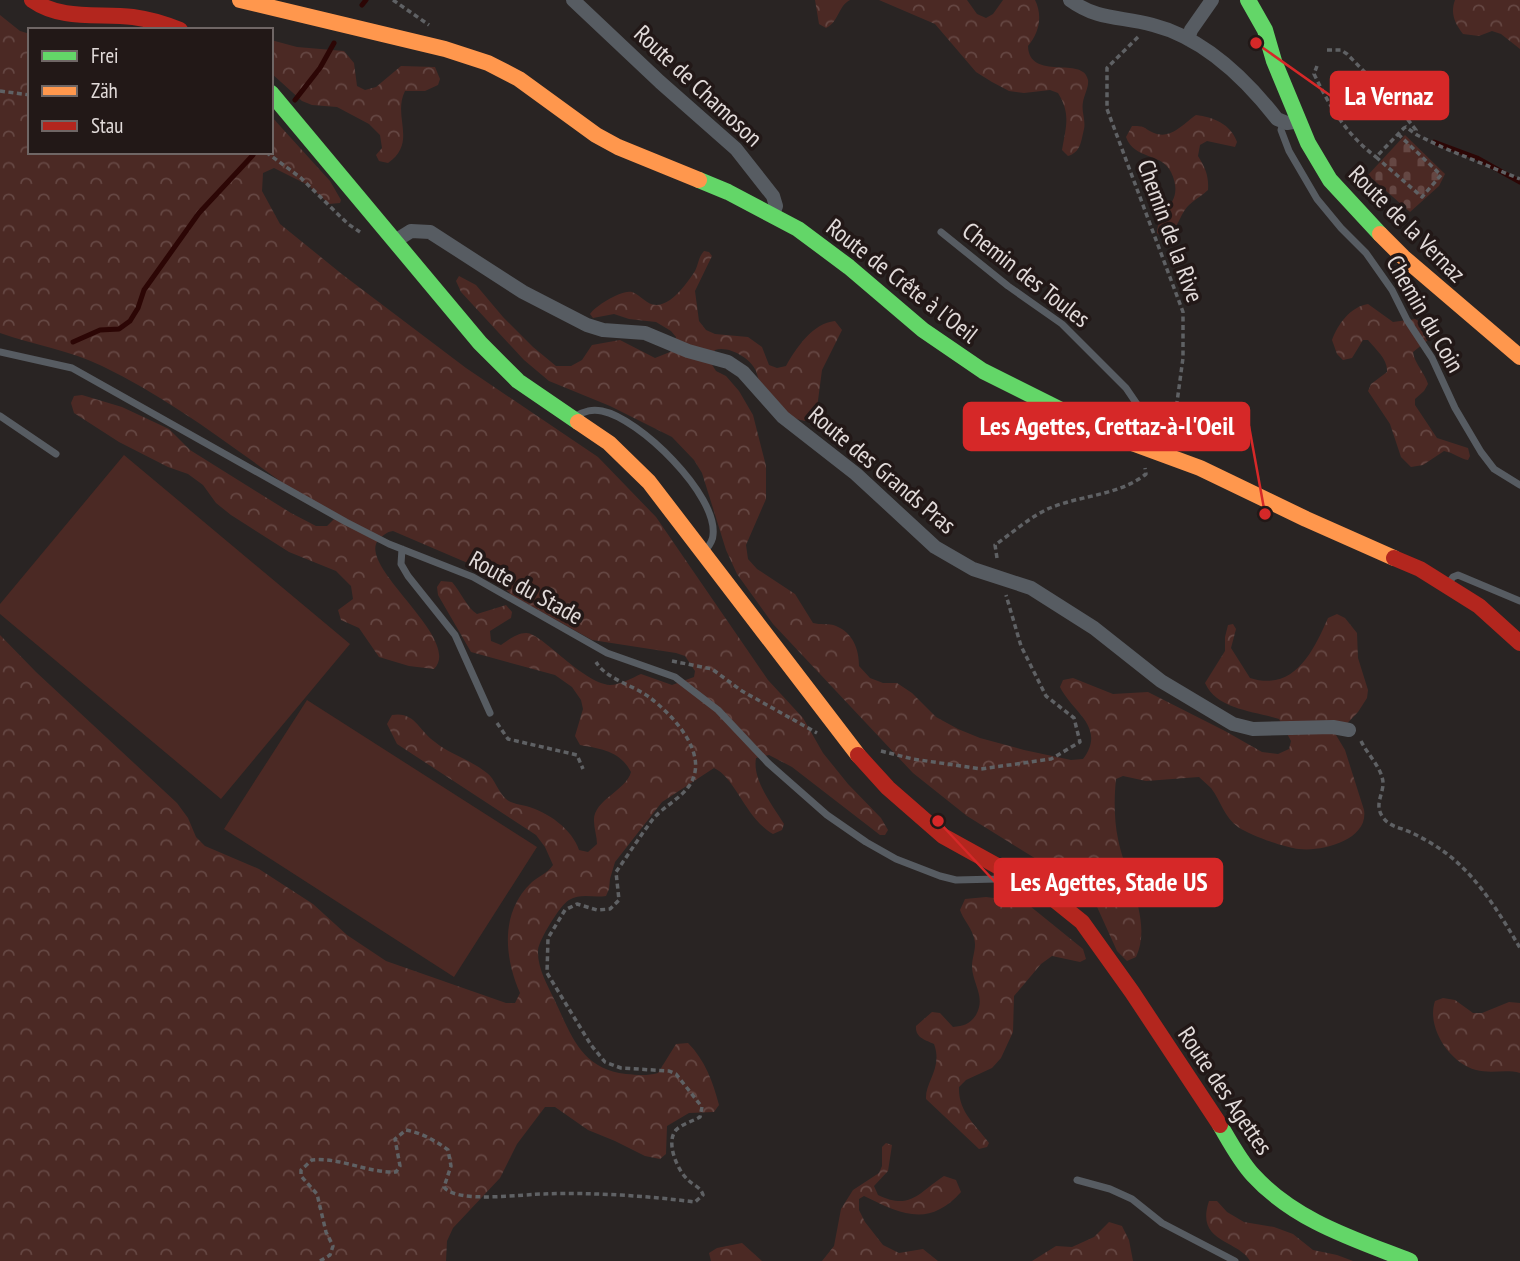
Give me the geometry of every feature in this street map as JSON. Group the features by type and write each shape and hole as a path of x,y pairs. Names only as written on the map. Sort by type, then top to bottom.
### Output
{"street":[{"path":"32,0 42,7 58,12 137,18 173,28"},
{"name":"Route de Crête à l'Oeil","path":"240,0 445,49 488,63 519,79 596,135 618,147 774,214 849,267 911,320 959,356 1100,430 1216,475 1447,584 1489,613 1520,643"},
{"name":"Route de Chamoson","path":"573,0 736,149 773,196 776,204 774,214"},
{"path":"1070,0 1094,15 1155,25 1207,49 1291,122"},
{"path":"1188,39 1191,30 1212,0"},
{"name":"Route de la Vernaz","path":"1230,0 1249,22 1274,61"},
{"name":"Route de la Vernaz","path":"1248,0 1268,37 1291,122 1325,172 1356,210 1425,277 1520,357"},
{"path":"273,95 509,373 527,388 574,417 635,467 669,506 846,742 888,788 919,817 955,844 1004,870"},
{"name":"Route des Grands Pras","path":"391,237 411,231 430,232 523,292 587,325 603,330 645,333 688,351 728,362 743,372 783,417 856,474 935,547 973,569 1031,588 1094,628 1161,681 1233,724 1252,729 1333,727 1349,730"},
{"name":"Route des Agettes","path":"1004,870 1046,893 1076,915 1093,935 1251,1173 1265,1188 1280,1202 1318,1224 1410,1261"}],"lane":[{"name":"Chemin du Coin","path":"1291,122 1281,130 1289,151 1317,199 1366,253 1392,290 1407,320 1432,358 1455,408 1493,469 1520,485"},
{"name":"Chemin des Toules","path":"941,232 1008,286 1062,324 1126,388 1156,432 1162,452"},
{"name":"Route du Stade","path":"0,352 72,368 345,522 473,578 594,647 675,677 718,710 768,763 827,815 896,859 956,880 997,879 1004,870"},
{"path":"574,417 587,410 604,411 628,422 676,463 697,487 711,516 713,537 704,554"},
{"path":"0,416 56,454"},
{"path":"402,549 401,564 455,635 490,713"},
{"path":"1447,584 1458,575 1520,601"},
{"path":"1077,1180 1110,1189 1132,1199 1162,1223 1235,1261"}],"path":[{"name":"Chemin de la Rive","path":"1140,36 1107,68 1107,109 1183,312 1183,358 1162,452"},
{"path":"1327,50 1341,50 1347,54 1394,102 1416,130 1414,133"},
{"path":"1317,66 1314,74 1332,109 1357,143 1422,197 1441,176 1398,134"},
{"path":"0,91 28,95"},
{"path":"1376,157 1406,127 1444,148 1520,179"},
{"path":"269,154 301,178 348,224 361,233 391,237"},
{"path":"997,558 995,545 1049,509 1099,496 1139,480 1146,474 1146,468 1136,464"},
{"path":"660,659 712,669 742,691 812,732 846,742 913,759 981,769 1051,759 1080,742 1073,718 1046,696 1021,646 1001,577"},
{"path":"320,1261 330,1255 333,1246 326,1232 317,1194 301,1176 301,1170 312,1160 325,1158 348,1165 396,1172 400,1166 395,1139 406,1130 437,1141 448,1150 451,1166 444,1188 453,1194 504,1198 543,1194 695,1202 704,1195 702,1190 685,1178 675,1158 671,1140 675,1132 703,1114 702,1107 688,1088 669,1071 621,1068 605,1062 591,1045 547,973 548,938 565,910 577,904 597,910 610,909 620,900 616,872 654,818 689,786 697,767 691,745 661,706 644,693 603,671 594,658 594,647"},
{"path":"490,713 508,738 577,755 583,769"},
{"path":"1349,730 1361,741 1381,775 1383,783 1379,805 1382,817 1395,828 1408,831 1444,852 1472,878 1520,948"}],"green space":[{"path":"815,0 850,0 843,6 834,22 826,28 819,24"},
{"path":"879,0 967,0 977,14 986,18 993,14 1003,0 1035,0 1039,18 1035,36 1028,46 1031,57 1046,66 1077,69 1084,73 1088,80 1083,106 1084,129 1078,149 1068,156 1062,150 1066,114 1058,93 1050,90 1024,93 1009,91 976,72 935,24"},
{"path":"1455,0 1520,0 1520,49 1501,34 1492,31 1479,36 1463,34 1454,18"},
{"path":"0,15 20,31 28,33 28,154 273,154 273,118 330,181 341,200 340,203 329,204 308,185 274,168 263,173 262,191 280,224 466,368 598,457 656,517 768,680 803,718 823,753 881,818 888,830 885,835 880,835 792,767 769,755 756,758 756,766 764,792 784,824 782,830 773,834 755,818 729,780 714,768 662,802 615,862 606,896 574,898 561,909 539,945 539,963 546,983 580,1049 599,1066 611,1071 650,1075 658,1073 676,1044 688,1043 708,1072 719,1105 714,1112 689,1113 667,1126 666,1154 660,1159 645,1156 588,1130 555,1107 545,1107 517,1144 500,1178 453,1228 447,1241 446,1261 0,1261 0,635 177,803 188,818 196,837 205,846 259,869 313,904 347,935 386,961 506,1003 515,1003 520,993 508,950 514,907 532,882 553,865 536,835 397,744 387,724 392,715 411,719 441,747 487,773 506,799 551,817 571,835 579,850 588,852 597,844 595,814 604,801 623,785 631,772 616,755 580,745 575,736 583,709 581,700 572,687 555,675 471,652 438,595 437,587 441,581 452,582 477,614 506,605 512,612 511,618 490,631 491,641 501,645 519,634 533,635 599,682 614,685 641,674 672,685 694,677 695,671 685,656 676,653 592,640 513,596 484,570 393,531 379,539 375,551 393,584 435,640 439,656 434,669 409,666 379,657 359,628 341,620 338,610 353,599 351,586 336,571 289,552 231,515 216,503 203,485 188,474 119,442 74,413 71,403 74,396 82,395 122,407 169,429 190,450 316,526 327,526 334,519 192,418 133,382 77,356 0,333"},
{"path":"273,41 297,47 344,51 354,63 357,86 365,90 376,87 401,66 435,67 440,79 438,85 425,91 405,91 401,110 401,147 388,163 379,161 376,155 382,148 380,135 369,124 337,107 312,105 302,101 273,75"},
{"path":"1196,115 1221,122 1237,142 1235,147 1207,141 1200,145 1198,156 1206,172 1208,190 1185,209 1172,231 1163,238 1157,233 1175,192 1171,172 1161,161 1135,149 1126,137 1132,126 1143,127 1160,135 1166,134 1177,130"},
{"path":"1405,135 1445,174 1439,186 1410,212 1368,175"},
{"path":"704,251 712,256 695,291 699,321 706,330 715,334 748,337 762,347 769,365 777,368 786,366 800,344 819,326 835,321 842,330 822,370 817,408 812,419 805,421 784,414 766,402 753,366 738,354 726,349 715,350 711,363 716,371 726,376 739,391 753,415 766,466 766,499 746,545 748,559 757,569 795,594 813,623 833,625 847,633 856,648 859,666 870,678 883,683 897,683 912,693 936,717 980,738 1071,760 1083,759 1091,738 1085,720 1060,687 1063,680 1073,678 1113,694 1148,692 1262,752 1278,754 1289,749 1291,741 1279,719 1227,704 1218,699 1205,683 1225,651 1228,625 1233,624 1236,629 1231,648 1250,678 1265,681 1279,679 1300,666 1316,644 1328,618 1337,614 1345,618 1357,633 1358,658 1368,690 1367,698 1358,712 1336,735 1345,750 1364,810 1364,820 1359,829 1352,836 1331,846 1293,848 1238,827 1226,814 1211,788 1199,777 1146,781 1123,776 1116,779 1117,832 1140,913 1141,928 1136,957 1127,961 1117,951 1093,898 967,816 913,773 773,624 737,574 726,550 702,473 694,460 672,437 610,406 549,381 524,360 461,292 456,281 459,276 476,285 503,317 556,366 571,366 582,360 592,345 620,340 655,358 670,352 676,337 671,331 656,322 629,319 614,314 593,318 590,314 609,299 628,292 637,294 648,303 663,304 681,290 695,271"},
{"path":"1368,304 1393,322 1415,319 1429,327 1431,334 1428,340 1413,352 1428,384 1415,399 1415,405 1437,438 1468,448 1468,460 1444,451 1423,465 1411,467 1401,457 1390,424 1368,391 1371,384 1387,372 1384,359 1368,340 1363,340 1352,358 1343,360 1337,354 1332,340 1345,317"},
{"path":"124,455 350,644 221,799 0,614 0,604"},
{"path":"307,700 537,847 454,977 224,829"},
{"path":"986,897 1025,902 1083,949 1086,959 1080,962 1052,956 1041,964 1014,996 1013,1032 1001,1058 992,1068 966,1080 959,1087 961,1104 989,1143 987,1147 979,1149 926,1099 936,1053 934,1044 919,1036 916,1026 932,1012 940,1013 953,1027 966,1024 976,1015 980,1002 972,967 974,939 960,910 965,899"},
{"path":"1443,998 1455,1000 1473,1013 1482,1013 1509,1002 1520,1003 1520,1073 1476,1070 1457,1060 1442,1043 1434,1022 1435,1001"},
{"path":"886,1143 892,1145 888,1171 874,1186 878,1195 899,1201 914,1198 944,1176 956,1180 961,1192 938,1210 926,1214 903,1212 864,1196 859,1199 859,1210 883,1245 899,1253 923,1249 938,1261 822,1261 834,1246 841,1209 853,1190 879,1173 882,1166 882,1147"},
{"path":"1209,1201 1217,1201 1227,1212 1244,1222 1274,1227 1293,1234 1313,1250 1353,1261 1250,1261 1236,1248 1212,1233 1206,1215"},
{"path":"1109,1222 1122,1226 1129,1240 1133,1261 1032,1261 1056,1246 1072,1247 1094,1237"},
{"path":"742,1243 762,1261 711,1261 709,1253 717,1248"}],"waterway":[{"path":"362,5 366,0"},
{"path":"295,100 320,68 334,43"},
{"path":"1434,142 1477,158 1520,182"},
{"path":"73,342 100,330 119,329 130,321 144,290 199,213 253,155"}],"traffic: fast":[{"path":"1248,0 1265,30 1274,61 1308,143 1330,180 1380,234"},
{"path":"273,95 480,343 518,381 578,422"},
{"path":"699,180 728,192 798,229 849,267 923,330 983,371 1113,436"},
{"path":"1220,1125 1248,1170 1287,1205 1326,1227 1410,1261"}],"traffic: slow":[{"path":"240,0 445,49 488,63 519,79 596,135 618,147 699,180"},
{"path":"1380,234 1520,357"},
{"path":"578,422 609,443 649,482 858,755"},
{"path":"1113,436 1200,468 1394,558"}],"traffic: jam":[{"path":"32,0 44,7 68,14 133,17 174,28"},
{"path":"1394,558 1420,569 1479,606 1520,643"},
{"path":"858,755 888,788 943,836 1046,893 1082,922 1220,1125"}],"place":[{"name":"La Vernaz","path":"1256,43"},
{"name":"Les Agettes, Crettaz-à-l'Oeil","path":"1265,514"},
{"name":"Les Agettes, Stade US","path":"938,821"}]}
